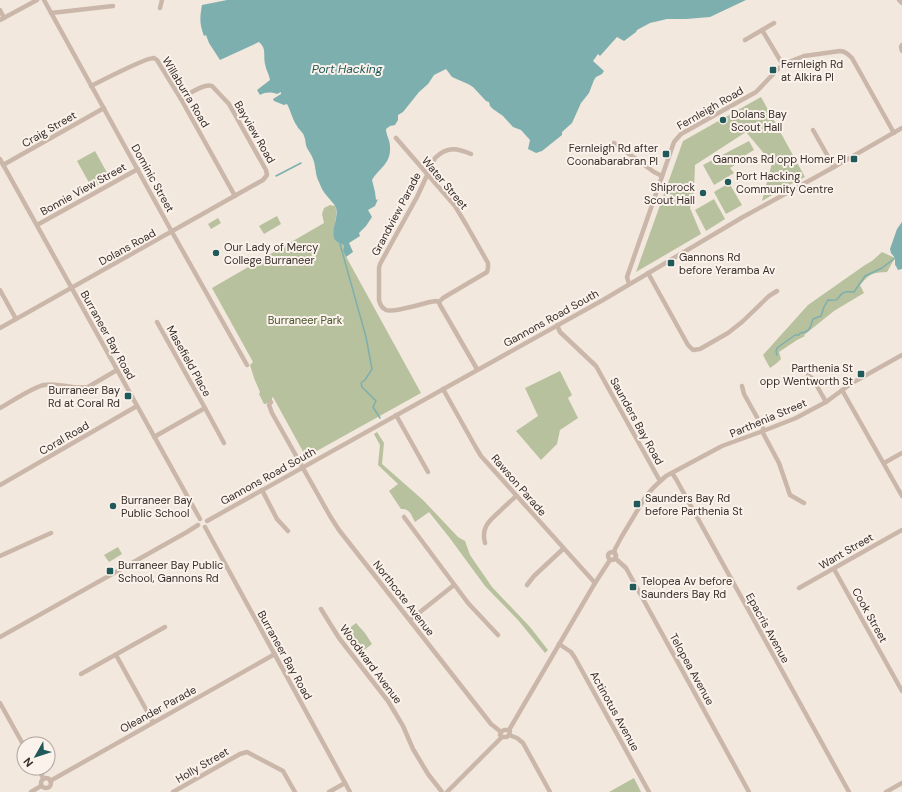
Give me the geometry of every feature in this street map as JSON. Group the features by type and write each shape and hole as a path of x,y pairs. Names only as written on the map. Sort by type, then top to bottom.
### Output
{"street":[{"path":"0,10 2,19 37,0"},
{"name":"Dominic Street","path":"44,0 247,365"},
{"path":"160,8 162,0"},
{"path":"51,13 113,6"},
{"path":"745,40 774,23"},
{"path":"762,30 783,64"},
{"name":"Fernleigh Road","path":"629,284 627,277 674,142 680,134 756,92 783,64 804,56 840,51 847,52 852,58 894,133"},
{"name":"Willaburra Road","path":"92,86 144,61 154,58 157,60 181,99 235,196"},
{"name":"Bayview Road","path":"181,99 204,86 209,84 212,86 229,104 266,170 267,175 263,180"},
{"name":"Craig Street","path":"3,165 104,108"},
{"name":"Gannons Road South","path":"207,521 603,300 744,217 902,128"},
{"path":"813,130 834,167"},
{"name":"Water Street","path":"396,138 459,212 488,263 487,272 443,298 440,302"},
{"path":"614,142 654,172 662,176"},
{"name":"Grandview Parade","path":"440,302 430,302 391,311 384,309 379,300 379,268 428,176 435,158 440,153 454,149 471,154"},
{"name":"Burraneer Bay Road","path":"0,159 200,519"},
{"name":"Bonnie View Street","path":"37,225 138,169"},
{"name":"Dolans Road","path":"0,328 263,180"},
{"path":"648,273 688,345 693,350 700,349 728,333 742,322 769,296 777,291"},
{"path":"0,290 16,319"},
{"path":"440,302 440,305 477,369"},
{"name":"Masefield Place","path":"157,322 224,443"},
{"name":"Saunders Bay Road","path":"557,325 560,332 596,366 660,481 650,491 638,508 615,549 615,555 611,552 609,554 608,558 610,560 595,583"},
{"name":"Parthenia Street","path":"660,481 672,472 722,446 796,418 826,402 842,390 902,355"},
{"path":"0,408 44,385 52,384 83,388 88,387 117,370"},
{"path":"808,375 813,379 826,402"},
{"path":"742,386 744,394 763,428 763,433 779,463 790,495 804,502"},
{"name":"Rawson Parade","path":"443,389 478,451 516,496 595,583"},
{"path":"842,390 902,496"},
{"path":"269,404 302,468"},
{"name":"Coral Road","path":"0,484 137,406"},
{"name":"Masefield Place","path":"154,437 205,408"},
{"path":"396,415 428,472"},
{"path":"884,463 902,453"},
{"name":"Northcote Avenue","path":"302,468 339,530 501,735"},
{"name":"Epacris Avenue","path":"672,472 849,792"},
{"path":"262,490 276,517 288,531"},
{"path":"485,543 484,532 486,525 516,496"},
{"path":"404,516 468,603 498,635"},
{"path":"0,637 167,543 198,524 200,519 205,519 207,521 205,527 202,528 198,524"},
{"name":"Burraneer Bay Road","path":"205,527 350,792"},
{"name":"Want Street","path":"800,588 902,530"},
{"path":"0,556 51,533"},
{"path":"527,585 534,576 563,549"},
{"name":"Telopea Avenue","path":"615,555 626,568 750,792"},
{"name":"Cook Street","path":"834,569 902,691"},
{"path":"501,735 507,737 595,583"},
{"path":"410,620 454,585"},
{"name":"Woodward Avenue","path":"321,609 339,638 388,701 403,726 413,749 428,774 442,792"},
{"path":"81,674 165,627"},
{"name":"Actinotus Avenue","path":"559,644 571,652 575,658 649,792"},
{"name":"Oleander Parade","path":"50,781 275,654"},
{"path":"116,655 154,722"},
{"path":"0,703 18,736"},
{"path":"448,792 504,730 523,743 550,792"},
{"name":"Holly Street","path":"173,792 240,754 247,752 282,770 295,792"},
{"path":"42,776 44,779 47,778 50,781 49,790 42,786"},
{"path":"42,786 41,782 44,779"},
{"path":"329,792 345,783"},
{"path":"886,792 902,783"},
{"path":"31,792 42,786"}],"green space":[{"path":"761,97 805,177 762,201 772,163 746,132 695,165 694,191 690,208 701,234 636,272 683,141"},
{"path":"749,141 754,150 734,162 735,165 730,168 734,173 714,185 703,165"},
{"path":"95,151 110,178 92,188 77,161"},
{"path":"729,183 742,205 726,214 714,192"},
{"path":"714,199 725,219 706,231 695,210"},
{"name":"Burraneer Park","path":"330,205 335,206 336,211 334,229 335,239 344,245 343,251 421,393 306,457 273,397 272,401 264,404 259,394 260,392 250,365 253,362 212,288 324,223 322,214 324,208"},
{"path":"277,216 281,224 264,234 259,226"},
{"path":"218,218 221,223 211,229 208,224"},
{"path":"882,252 895,258 887,272 874,273 869,276 860,285 864,293 834,311 804,335 805,336 779,352 781,359 770,368 763,355 808,305 872,261"},
{"path":"560,371 572,395 568,398 578,418 560,430 557,444 541,460 516,431 538,416 525,388"},
{"path":"377,432 384,443 382,464 423,500 458,537 465,541 470,555 492,587 530,627 548,650 545,653 518,620 485,586 429,512 415,522 408,511 401,509 389,491 398,484 378,465 380,445 374,434"},
{"path":"118,547 122,554 109,562 104,555"},
{"path":"356,623 372,644 359,654 343,633"},
{"path":"634,778 641,792 609,792"}],"water":[{"name":"Port Hacking","path":"227,0 746,0 710,17 667,19 650,23 637,30 624,41 617,37 600,56 598,54 593,61 604,71 594,80 589,93 581,103 572,123 562,132 562,135 542,151 536,153 528,149 530,140 521,130 513,127 503,116 490,106 489,102 486,101 473,87 452,77 446,69 434,75 403,112 398,115 398,120 395,125 386,129 390,144 389,158 372,180 376,200 378,199 375,206 368,210 372,217 359,233 360,236 349,243 353,252 346,257 343,251 344,245 338,243 334,239 333,235 337,213 336,208 324,193 317,176 312,156 306,146 305,139 295,123 287,104 284,105 274,101 273,99 281,94 281,92 277,94 264,93 260,95 257,90 270,80 265,66 263,47 259,42 220,60 209,43 206,35 204,36 200,20 202,5"},
{"path":"902,222 902,269 898,270 895,265 895,258 890,249 897,229"}],"waterway":[{"path":"276,176 301,163"},
{"path":"340,244 366,337 372,369 365,380 361,383 362,387 376,401 373,407 380,418"},
{"path":"777,355 777,348 795,335 806,332 813,319 821,316 828,300 837,299 844,292 854,292 865,276 882,268 895,258"}],"place":[{"name":"Fernleigh Rd at Alkira Pl","path":"773,70"},
{"name":"Dolans Bay Scout Hall","path":"723,120"},
{"name":"Fernleigh Rd after Coonabarabran Pl","path":"666,154"},
{"name":"Gannons Rd opp Homer Pl","path":"854,159"},
{"name":"Port Hacking Community Centre","path":"728,182"},
{"name":"Shiprock Scout Hall","path":"703,193"},
{"name":"Our Lady of Mercy College Burraneer","path":"216,253"},
{"name":"Gannons Rd before Yeramba Av","path":"671,263"},
{"name":"Parthenia St opp Wentworth St","path":"861,374"},
{"name":"Burraneer Bay Rd at Coral Rd","path":"128,396"},
{"name":"Saunders Bay Rd before Parthenia St","path":"637,504"},
{"name":"Burraneer Bay Public School","path":"113,506"},
{"name":"Burraneer Bay Public School, Gannons Rd","path":"110,571"},
{"name":"Telopea Av before Saunders Bay Rd","path":"633,587"}]}
